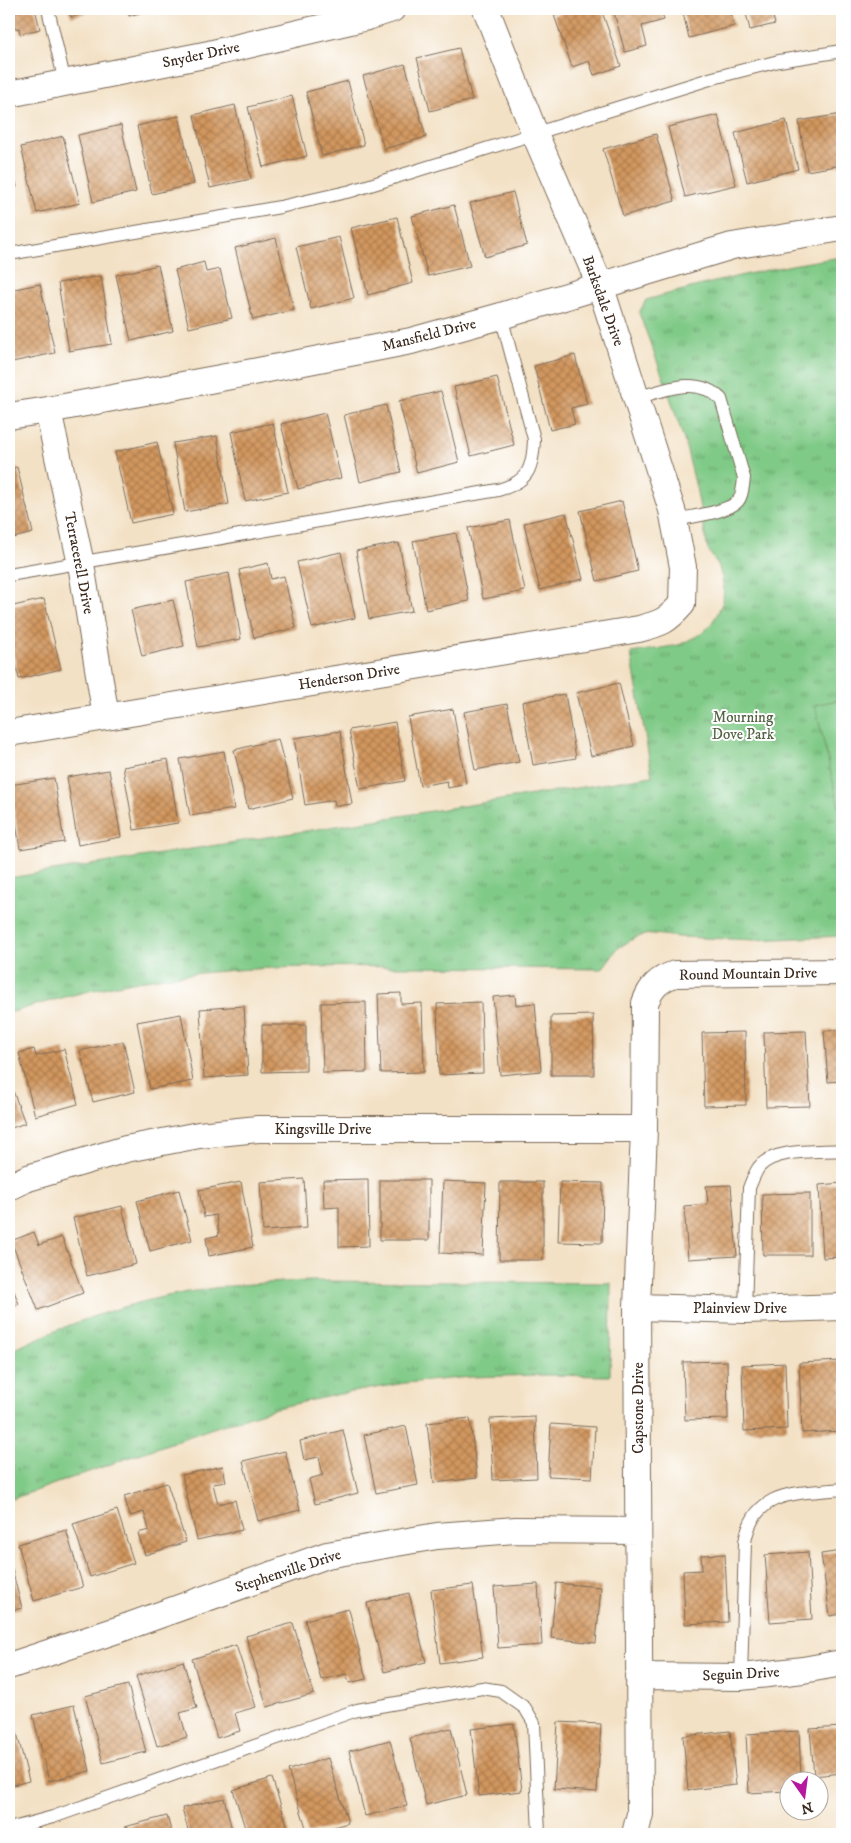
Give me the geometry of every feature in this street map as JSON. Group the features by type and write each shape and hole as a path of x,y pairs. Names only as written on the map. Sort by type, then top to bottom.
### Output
{"street":[{"name":"Snyder Drive","path":"9,94 209,54 367,17 392,9"},
{"name":"Barksdale Drive","path":"486,9 535,134 600,285 664,483 674,520 682,567 682,604"},
{"name":"Mansfield Drive","path":"9,416 411,341 501,316 732,246 842,228"},
{"name":"Terracerell Drive","path":"48,410 81,564 106,717"},
{"name":"Henderson Drive","path":"9,733 656,625 669,619 682,604"},
{"name":"Round Mountain Drive","path":"656,984 675,974 842,972"},
{"name":"Capstone Drive","path":"635,1834 640,1814 637,1308 644,1129 645,1003 649,991 656,984"},
{"name":"Kingsville Drive","path":"9,1187 28,1178 126,1149 199,1135 258,1129 644,1129"},
{"name":"Plainview Drive","path":"637,1308 745,1310 842,1307"},
{"name":"Stephenville Drive","path":"9,1666 123,1628 327,1555 437,1536 516,1530 638,1531"},
{"name":"Seguin Drive","path":"638,1676 742,1677 803,1670 842,1663"}],"lane":[{"path":"48,9 66,83"},
{"path":"9,254 138,233 308,202 351,192 713,78 780,61 842,51"},
{"path":"9,575 81,564 513,486 522,480 528,469 534,454 534,439 501,316"},
{"path":"636,398 682,386 703,386 714,391 721,399 744,478 743,490 738,501 726,508 674,520"},
{"path":"745,1310 749,1188 754,1175 760,1166 780,1154 842,1150"},
{"path":"742,1677 745,1542 752,1518 768,1502 778,1498 842,1489"},
{"path":"9,1829 62,1814 357,1710 482,1688 501,1691 525,1708 534,1723 539,1834"}],"green space":[{"name":"Mourning Dove Park","path":"842,257 842,936 755,940 644,935 634,938 617,949 602,969 324,967 210,972 116,985 9,1013 9,878 652,776 631,653 679,645 701,634 709,627 717,615 723,601 724,586 719,567 708,550 696,487 685,443 639,313 646,300 743,275"},
{"path":"842,699 842,806 839,807 815,705"},
{"path":"312,1281 611,1283 610,1376 537,1375 471,1377 405,1383 340,1394 276,1408 213,1428 9,1500 9,1352 78,1322 127,1306 176,1294 229,1286"}],"building":[{"path":"9,9 35,9 40,29 20,34 19,28 9,30"},
{"path":"68,9 101,9 71,17"},
{"path":"128,9 154,9 129,16"},
{"path":"573,9 601,9 621,66 594,75 589,61 572,67 554,15"},
{"path":"613,9 661,9 664,20 642,26 647,46 625,52"},
{"path":"682,9 730,9 734,26 689,38"},
{"path":"745,9 771,9 775,24 750,30"},
{"path":"815,9 837,9 816,15"},
{"path":"459,48 472,100 430,111 417,58"},
{"path":"405,64 426,137 384,149 363,76"},
{"path":"348,81 364,145 322,156 306,92"},
{"path":"292,96 307,156 263,167 248,107"},
{"path":"235,105 251,179 210,188 194,115"},
{"path":"842,114 842,165 807,171 799,121"},
{"path":"718,115 736,185 685,197 668,127"},
{"path":"179,116 194,184 152,194 137,126"},
{"path":"786,120 798,169 747,182 735,133"},
{"path":"121,125 136,192 93,202 78,135"},
{"path":"656,134 675,201 623,216 603,149"},
{"path":"63,136 80,203 37,213 21,147"},
{"path":"9,155 17,187 9,189"},
{"path":"513,192 527,245 485,257 470,203"},
{"path":"454,205 470,266 428,276 412,216"},
{"path":"397,217 413,283 368,295 351,228"},
{"path":"339,237 354,298 311,309 296,247"},
{"path":"276,238 294,310 253,320 235,248"},
{"path":"204,262 206,272 220,269 232,318 189,328 175,270"},
{"path":"158,265 173,331 131,341 116,275"},
{"path":"101,276 112,344 69,351 58,283"},
{"path":"40,284 55,353 12,362 9,348 9,290"},
{"path":"575,355 587,404 571,408 575,424 550,430 534,366"},
{"path":"497,377 514,445 471,456 454,387"},
{"path":"441,391 459,462 417,473 399,401"},
{"path":"386,405 401,472 360,482 344,415"},
{"path":"325,413 341,478 298,489 281,424"},
{"path":"273,423 288,492 245,501 231,432"},
{"path":"217,436 229,504 185,512 173,443"},
{"path":"157,442 173,514 131,523 115,452"},
{"path":"17,467 33,533 9,539 9,469"},
{"path":"622,501 638,571 597,581 580,511"},
{"path":"566,513 583,579 540,590 524,523"},
{"path":"510,520 525,591 483,599 468,528"},
{"path":"456,533 469,601 426,610 413,541"},
{"path":"399,543 412,611 369,619 356,551"},
{"path":"341,552 355,618 312,628 297,562"},
{"path":"268,563 271,579 284,576 296,628 254,638 239,570"},
{"path":"229,573 241,639 198,647 186,582"},
{"path":"44,599 61,669 19,679 9,636 9,607"},
{"path":"173,600 184,646 142,656 131,610"},
{"path":"619,683 634,746 591,756 576,693"},
{"path":"565,694 576,758 533,765 522,702"},
{"path":"507,704 519,762 475,770 464,712"},
{"path":"453,709 466,784 448,788 447,781 420,786 408,717"},
{"path":"395,722 405,781 360,789 349,730"},
{"path":"340,731 352,804 335,806 334,800 305,805 294,738"},
{"path":"278,739 293,798 248,809 234,750"},
{"path":"224,751 234,809 190,816 180,759"},
{"path":"168,759 178,823 134,830 123,767"},
{"path":"109,770 121,837 78,845 67,777"},
{"path":"54,778 64,842 20,849 10,785"},
{"path":"401,993 401,1004 422,1003 424,1072 381,1073 378,994"},
{"path":"515,995 516,1005 535,1003 541,1071 500,1075 493,997"},
{"path":"366,1002 367,1072 323,1073 321,1003"},
{"path":"481,1002 483,1073 439,1075 437,1004"},
{"path":"244,1006 248,1075 204,1078 200,1009"},
{"path":"181,1014 193,1081 150,1089 137,1022"},
{"path":"593,1015 594,1075 551,1075 551,1016"},
{"path":"262,1025 306,1025 306,1071 262,1072"},
{"path":"842,1030 842,1081 828,1082 824,1031"},
{"path":"806,1031 810,1106 766,1107 764,1032"},
{"path":"745,1032 746,1105 704,1106 702,1033"},
{"path":"123,1041 135,1092 93,1102 80,1051"},
{"path":"34,1049 36,1056 64,1049 78,1104 35,1116 19,1053"},
{"path":"9,1080 25,1123 9,1129"},
{"path":"304,1179 307,1228 263,1231 260,1182"},
{"path":"368,1179 369,1246 339,1247 339,1207 324,1208 323,1180"},
{"path":"380,1180 429,1180 429,1240 380,1240"},
{"path":"443,1181 486,1183 483,1255 440,1253"},
{"path":"241,1182 253,1247 209,1256 206,1238 219,1235 216,1215 204,1217 199,1190"},
{"path":"500,1182 543,1182 543,1260 499,1260"},
{"path":"560,1182 603,1183 602,1243 558,1242"},
{"path":"842,1183 842,1257 823,1258 819,1185"},
{"path":"731,1185 737,1256 688,1259 684,1206 708,1204 706,1186"},
{"path":"179,1190 192,1240 150,1251 137,1201"},
{"path":"810,1193 810,1255 763,1255 762,1194"},
{"path":"122,1206 136,1264 87,1276 73,1218"},
{"path":"34,1232 39,1245 62,1237 83,1293 38,1310 11,1241"},
{"path":"9,1278 19,1304 9,1308"},
{"path":"727,1361 728,1419 685,1420 683,1362"},
{"path":"842,1361 842,1431 802,1433 799,1363"},
{"path":"785,1363 787,1429 744,1431 742,1365"},
{"path":"535,1417 537,1478 493,1480 490,1419"},
{"path":"470,1418 477,1478 434,1483 427,1423"},
{"path":"551,1424 595,1427 592,1478 548,1476"},
{"path":"406,1426 418,1485 376,1493 364,1435"},
{"path":"343,1430 358,1493 315,1504 309,1479 323,1475 319,1457 304,1460 300,1441"},
{"path":"285,1451 300,1510 258,1521 243,1461"},
{"path":"223,1466 226,1482 213,1484 218,1504 235,1500 242,1530 197,1540 182,1475"},
{"path":"167,1483 186,1542 145,1555 138,1533 149,1530 144,1512 130,1516 124,1496"},
{"path":"117,1510 134,1563 90,1577 73,1524"},
{"path":"66,1530 83,1587 34,1601 18,1544"},
{"path":"842,1551 842,1614 830,1616 821,1554"},
{"path":"808,1552 812,1619 770,1622 765,1555"},
{"path":"725,1554 728,1622 685,1624 683,1571 702,1570 701,1555"},
{"path":"9,1558 22,1608 9,1611"},
{"path":"556,1583 601,1587 596,1643 551,1638"},
{"path":"538,1584 542,1645 498,1648 494,1587"},
{"path":"473,1585 483,1657 440,1663 431,1590"},
{"path":"409,1593 426,1662 384,1672 367,1603"},
{"path":"349,1609 366,1679 349,1683 346,1674 321,1680 305,1620"},
{"path":"293,1623 314,1694 267,1707 246,1636"},
{"path":"236,1645 256,1707 235,1713 240,1731 217,1738 192,1659"},
{"path":"183,1661 197,1708 180,1713 187,1737 157,1746 136,1676"},
{"path":"128,1685 146,1752 103,1763 85,1696"},
{"path":"74,1705 90,1771 49,1781 33,1715"},
{"path":"14,1721 29,1781 9,1786 9,1723"},
{"path":"558,1722 601,1724 597,1792 554,1789"},
{"path":"514,1724 522,1791 479,1796 471,1729"},
{"path":"842,1727 842,1773 828,1774 828,1770 813,1770 810,1729"},
{"path":"451,1728 467,1795 426,1805 410,1738"},
{"path":"730,1731 736,1785 688,1790 683,1736"},
{"path":"799,1731 801,1770 778,1770 778,1792 749,1793 746,1734"},
{"path":"390,1740 407,1806 365,1816 349,1751"},
{"path":"328,1758 348,1823 308,1834 288,1770"},
{"path":"272,1778 290,1834 247,1834 233,1790"},
{"path":"224,1798 233,1834 189,1834 182,1808"},
{"path":"167,1816 172,1834 126,1834 124,1827"}]}
